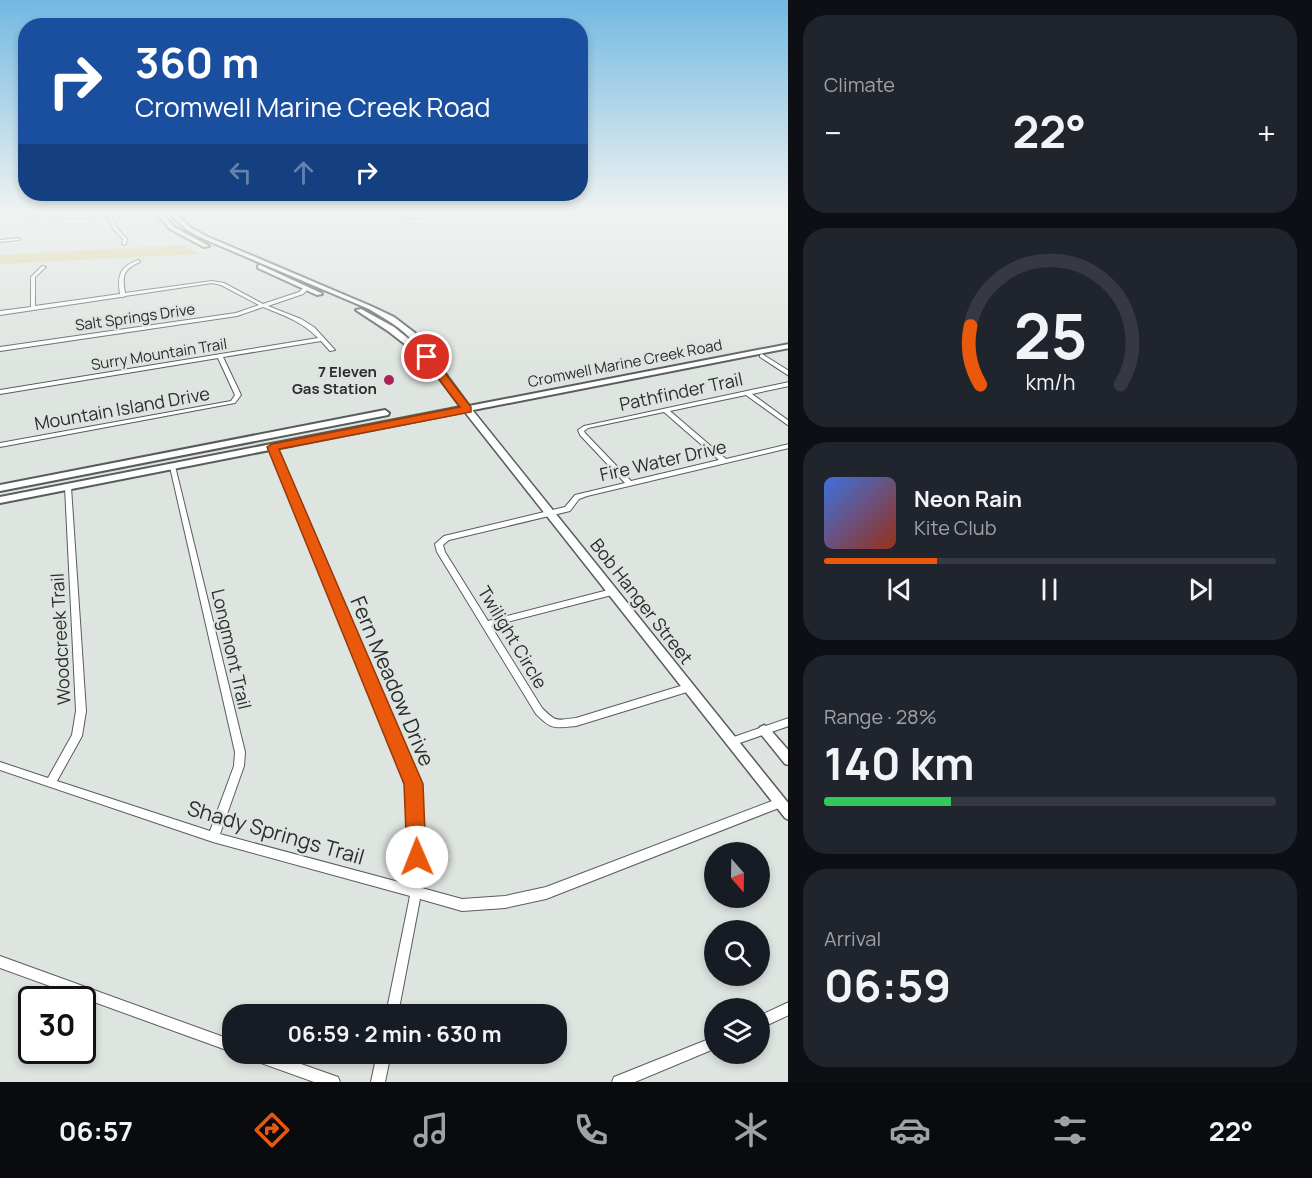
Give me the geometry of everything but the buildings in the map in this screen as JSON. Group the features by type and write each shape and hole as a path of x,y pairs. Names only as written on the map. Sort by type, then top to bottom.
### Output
{"main road":[{"path":"252,264 368,314 427,357"},
{"path":"267,264 371,308 391,319 412,335 467,409"},
{"name":"Cromwell Marine Creek Road","path":"0,500 788,346"},
{"name":"Cromwell Marine Creek Road","path":"467,409 503,408 788,351"},
{"name":"Cromwell Marine Creek Road","path":"0,488 385,413"},
{"name":"Cromwell Marine Creek Road","path":"239,442 335,435"}],"street":[{"path":"123,296 119,281 130,264"},
{"path":"33,309 33,277 44,267"},
{"path":"0,313 215,282 299,320 312,328 332,350"},
{"name":"Salt Springs Drive","path":"0,349 225,316 301,293 306,288 315,285"},
{"name":"Surry Mountain Trail","path":"0,392 323,339"},
{"name":"Mountain Island Drive","path":"0,445 233,402 238,395 220,356"},
{"path":"762,356 788,373"},
{"name":"Pathfinder Trail","path":"629,483 582,434 581,430 586,427 788,384"},
{"path":"747,393 788,423"},
{"name":"Bob Hanger Street","path":"467,409 788,813"},
{"path":"665,410 724,461"},
{"name":"Fire Water Drive","path":"550,513 567,509 582,495 788,446"},
{"name":"Fern Meadow Drive","path":"272,447 414,784 417,893 394,1004"},
{"name":"Longmont Trail","path":"173,466 240,752 239,766 213,837"},
{"name":"Woodcreek Trail","path":"51,782 77,736 81,711 68,487"},
{"name":"Twilight Circle","path":"550,513 447,538 439,544 441,552 539,711 550,722 557,724 576,722 687,688"},
{"path":"487,624 612,592"},
{"path":"731,742 788,722"},
{"path":"764,730 788,759"},
{"name":"Shady Springs Trail","path":"0,766 213,837 462,905 505,902 546,893 780,803"},
{"path":"0,963 222,1042"},
{"path":"770,1018 788,1008"},
{"path":"619,1082 704,1047"},
{"path":"283,1064 333,1082"},
{"path":"378,1082 382,1064"}],"place":[{"name":"7 Eleven Gas Station","path":"389,380"}],"route":[{"path":"417,857 414,784 272,447 467,409 427,357"}]}
